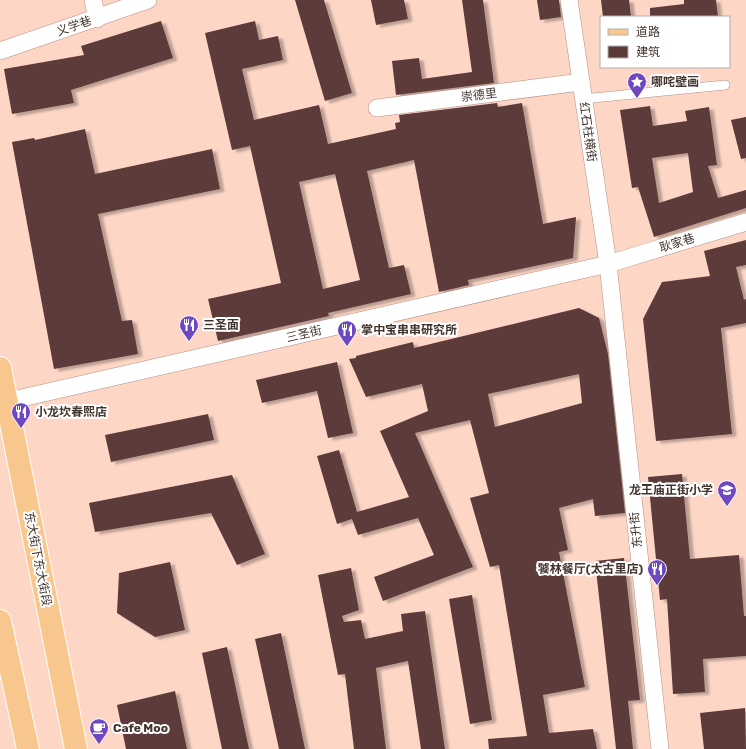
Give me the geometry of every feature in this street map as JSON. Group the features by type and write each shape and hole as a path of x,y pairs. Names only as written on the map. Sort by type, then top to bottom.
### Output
{"main road":[{"name":"东大街下东大街段","path":"0,368 4,402 76,749"},
{"path":"0,621 28,749"}],"street":[{"path":"93,0 97,19"},
{"name":"义学巷","path":"0,51 97,19 148,0"},
{"name":"红石柱横街","path":"569,0 608,264"},
{"name":"崇德里","path":"377,108 580,82"},
{"name":"耿家巷","path":"608,264 746,222"},
{"name":"三圣街","path":"4,402 608,264"},
{"name":"东升街","path":"608,264 660,749"}],"lane":[{"path":"583,99 725,85"}],"building":[{"path":"295,0 324,0 352,93 325,101"},
{"path":"371,0 404,0 408,19 376,25"},
{"path":"462,0 483,0 494,83 396,95 392,61 419,58 422,79 472,72"},
{"path":"537,0 559,0 561,17 540,20"},
{"path":"601,0 629,0 631,16 603,16"},
{"path":"684,0 716,0 718,16 650,16 650,8 684,4"},
{"path":"161,21 173,58 71,90 74,103 12,114 4,69 84,55 81,46"},
{"path":"255,21 259,40 278,36 283,60 242,69 254,120 319,105 328,144 396,129 395,123 400,122 399,115 497,103 498,107 522,103 543,224 576,217 573,258 468,280 469,285 439,292 414,160 367,171 389,268 404,265 411,294 328,313 329,316 218,341 208,299 281,283 250,146 232,150 205,33","holes":["335,174 360,280 323,289 299,182"]},
{"path":"650,106 653,126 687,121 685,111 709,107 717,165 708,166 718,198 746,190 746,208 654,237 638,187 632,188 620,110","holes":["688,153 693,192 659,203 652,158"]},
{"path":"746,117 746,158 741,159 731,120"},
{"path":"85,129 95,174 212,149 220,189 98,214 122,321 132,320 138,354 54,369 12,142 34,138 35,140"},
{"path":"746,240 746,265 736,267 744,300 746,299 746,323 721,328 732,434 656,441 643,319 662,282 710,276 704,251"},
{"path":"579,308 599,318 608,354 625,513 595,516 593,499 559,508 568,550 559,552 585,687 543,695 549,733 593,729 597,749 489,749 488,739 527,736 499,565 490,567 470,498 489,493 470,420 415,433 473,567 383,601 374,577 434,555 418,518 358,535 352,519 337,524 317,456 339,450 357,512 409,497 380,431 428,411 422,384 366,397 349,359 413,342 414,348","holes":["579,374 582,403 495,427 488,394"]},
{"path":"337,362 353,433 328,438 317,391 262,403 256,380"},
{"path":"208,414 214,440 111,462 105,435"},
{"path":"682,474 690,559 739,555 744,616 746,616 746,656 703,659 705,692 673,694 667,599 660,600 648,477"},
{"path":"232,475 265,554 237,565 211,513 95,532 89,503"},
{"path":"624,558 640,700 628,701 633,749 616,749 595,561"},
{"path":"170,562 185,630 155,637 117,613 119,573"},
{"path":"351,568 359,610 342,616 344,622 361,620 365,639 403,631 401,614 425,611 445,749 421,749 408,661 376,668 386,749 354,749 345,674 338,675 318,575"},
{"path":"472,595 492,720 470,724 449,599"},
{"path":"281,633 305,749 279,749 255,639"},
{"path":"227,647 249,749 222,749 202,653"},
{"path":"175,691 187,749 126,749 117,705"},
{"path":"745,708 746,749 704,749 700,713"}],"place":[{"name":"哪咤壁画","path":"637,99"},
{"name":"三圣面","path":"189,342"},
{"name":"掌中宝串串研究所","path":"347,347"},
{"name":"小龙坎春熙店","path":"21,429"},
{"name":"龙王庙正街小学","path":"727,507"},
{"name":"饕林餐厅(太古里店)","path":"657,586"},
{"name":"Cafe Moo","path":"99,745"}]}
